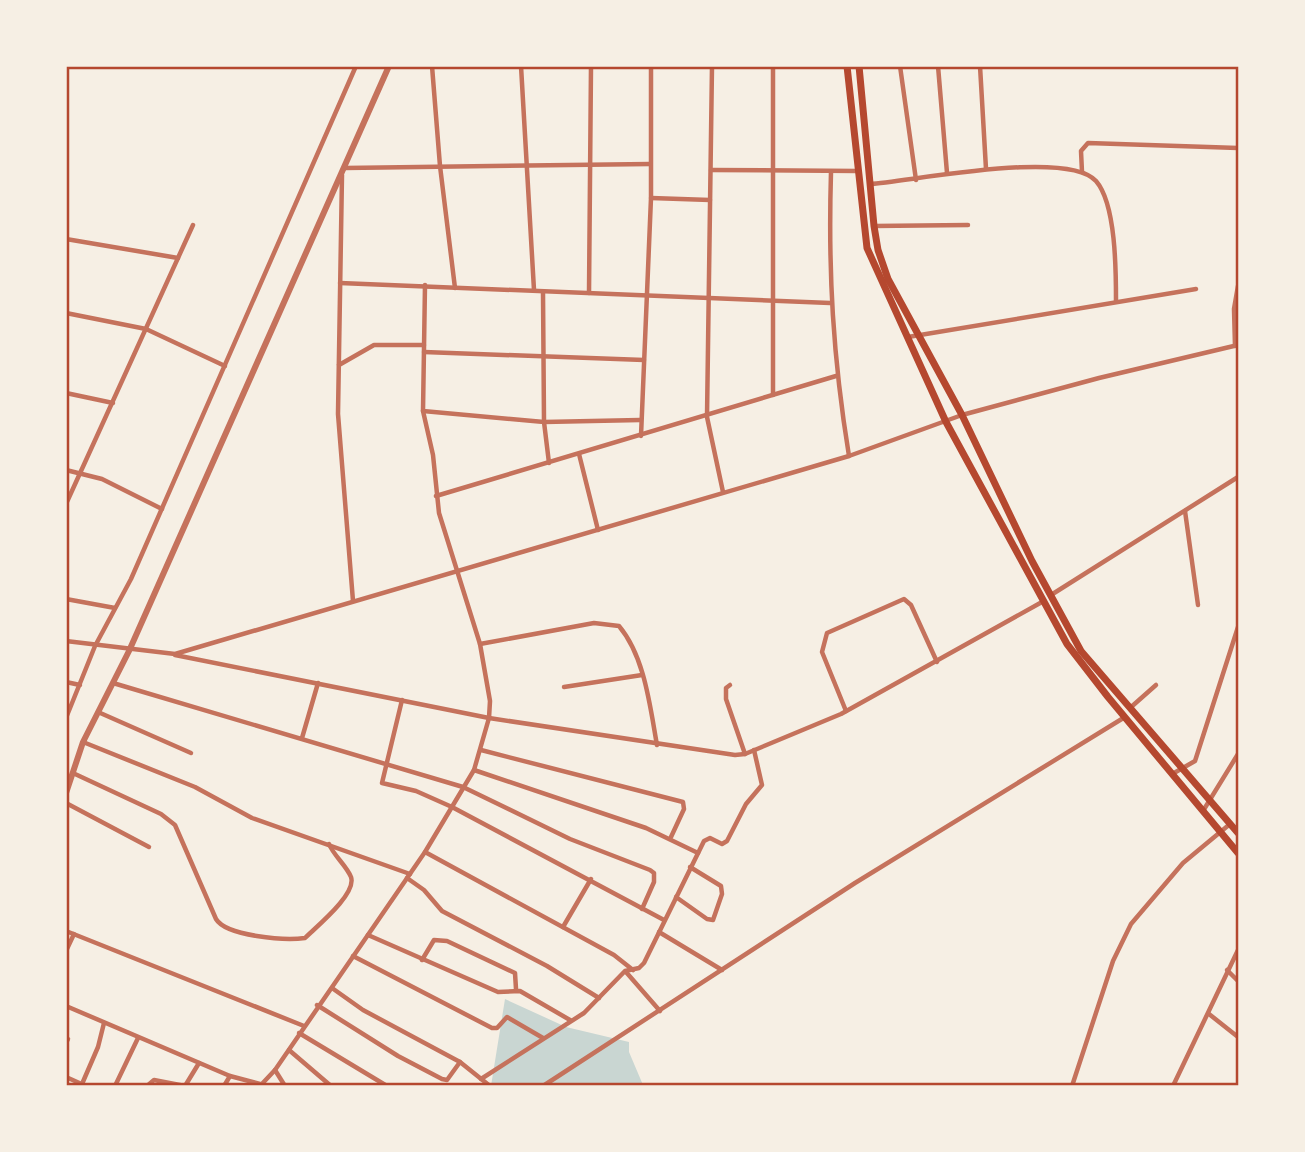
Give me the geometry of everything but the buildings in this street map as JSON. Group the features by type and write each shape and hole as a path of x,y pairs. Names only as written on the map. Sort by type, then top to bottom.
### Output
{"main road":[{"path":"847,66 867,248 943,410 946,422 1042,602 1068,644 1125,718 1238,852"},
{"path":"859,66 869,184 881,264 962,415 1081,651 1238,833"}],"street":[{"path":"67,717 95,646 162,509 356,66"},
{"path":"66,793 75,774 83,743 129,651 389,66"},
{"path":"432,66 440,166 455,288"},
{"path":"521,66 534,290"},
{"path":"640,436 651,198 651,66"},
{"path":"712,66 707,417 723,492"},
{"path":"773,66 773,396"},
{"path":"900,66 916,180"},
{"path":"938,66 947,173"},
{"path":"980,66 986,169"},
{"path":"589,67 589,293"},
{"path":"1082,172 1080,151 1082,146 1088,143 1238,148"},
{"path":"343,170 650,163"},
{"path":"869,184 986,169 1042,167 1082,172 1098,183 1107,209 1114,248 1116,301"},
{"path":"343,170 339,365 343,492 353,601"},
{"path":"711,170 858,171"},
{"path":"831,172 830,303 836,376 849,456"},
{"path":"651,198 710,200"},
{"path":"66,504 193,225"},
{"path":"874,226 968,225"},
{"path":"66,239 178,258"},
{"path":"340,283 830,303"},
{"path":"66,1006 230,1076 260,1085 275,1070 317,1005 332,988 409,876 474,770 489,718 490,701 480,644 459,570 443,528 436,496 433,455 423,411 425,285"},
{"path":"175,654 849,456 962,415 1099,377 1237,345 1234,309 1238,286"},
{"path":"908,337 1196,289"},
{"path":"543,292 544,422 549,463"},
{"path":"66,313 146,329 225,366"},
{"path":"339,365 374,345 424,345"},
{"path":"424,352 644,360"},
{"path":"436,496 707,417 836,376"},
{"path":"66,393 113,403"},
{"path":"423,411 544,422 640,420"},
{"path":"579,454 598,530"},
{"path":"66,470 102,479 162,509"},
{"path":"1051,596 1238,477"},
{"path":"1185,511 1198,605"},
{"path":"66,598 115,608"},
{"path":"846,711 822,652 827,633 904,599 911,605 937,662"},
{"path":"66,641 129,651 175,654 489,718 726,755 745,754 846,711 1042,602"},
{"path":"480,644 594,623 612,624 624,633 642,675 657,745"},
{"path":"1174,773 1195,761 1238,627"},
{"path":"564,687 642,675"},
{"path":"66,682 80,685"},
{"path":"112,683 463,787 570,839 650,870 654,873 654,882 642,909"},
{"path":"302,738 318,683"},
{"path":"730,685 726,688 726,699 745,754"},
{"path":"1130,709 1156,685"},
{"path":"402,700 384,764 382,783 416,791 452,807 664,920"},
{"path":"97,712 191,753"},
{"path":"543,1086 855,883 1125,718"},
{"path":"83,743 195,787 252,818 409,876 442,911 547,966 599,998"},
{"path":"481,750 682,802 684,808 671,837"},
{"path":"481,1079 584,1013 625,971 633,970 644,963 706,839 714,839 722,844 727,841 746,804 762,785 754,750"},
{"path":"1203,811 1238,754"},
{"path":"474,770 671,837 698,853"},
{"path":"75,774 161,814 175,825 216,919 226,929 285,940 305,938 346,897 351,887 351,878 328,844"},
{"path":"66,803 149,847"},
{"path":"1072,1086 1114,961 1131,924 1163,884 1230,824"},
{"path":"425,852 563,927 633,970"},
{"path":"676,897 713,920 722,894 721,886 690,867"},
{"path":"563,927 591,879"},
{"path":"66,931 304,1026"},
{"path":"659,932 722,970"},
{"path":"66,951 74,934"},
{"path":"368,935 498,992 516,989 571,1020"},
{"path":"422,960 434,940 447,941 515,973 516,989"},
{"path":"1173,1086 1238,950"},
{"path":"353,956 492,1028 497,1028 503,1019 509,1017 543,1038"},
{"path":"625,971 660,1011"},
{"path":"1227,971 1238,981"},
{"path":"332,988 374,1016 460,1062 490,1086"},
{"path":"317,1005 398,1056 444,1080 460,1062"},
{"path":"1209,1014 1238,1037"},
{"path":"66,1077 84,1084 104,1023"},
{"path":"299,1033 387,1086"},
{"path":"115,1086 138,1038"},
{"path":"289,1050 331,1086"},
{"path":"147,1086 154,1080 185,1086 199,1063"},
{"path":"275,1070 285,1086"},
{"path":"224,1086 230,1076"}],"shaded area":[{"path":"505,999 566,1027 629,1042 629,1052 643,1085 491,1086"}]}
